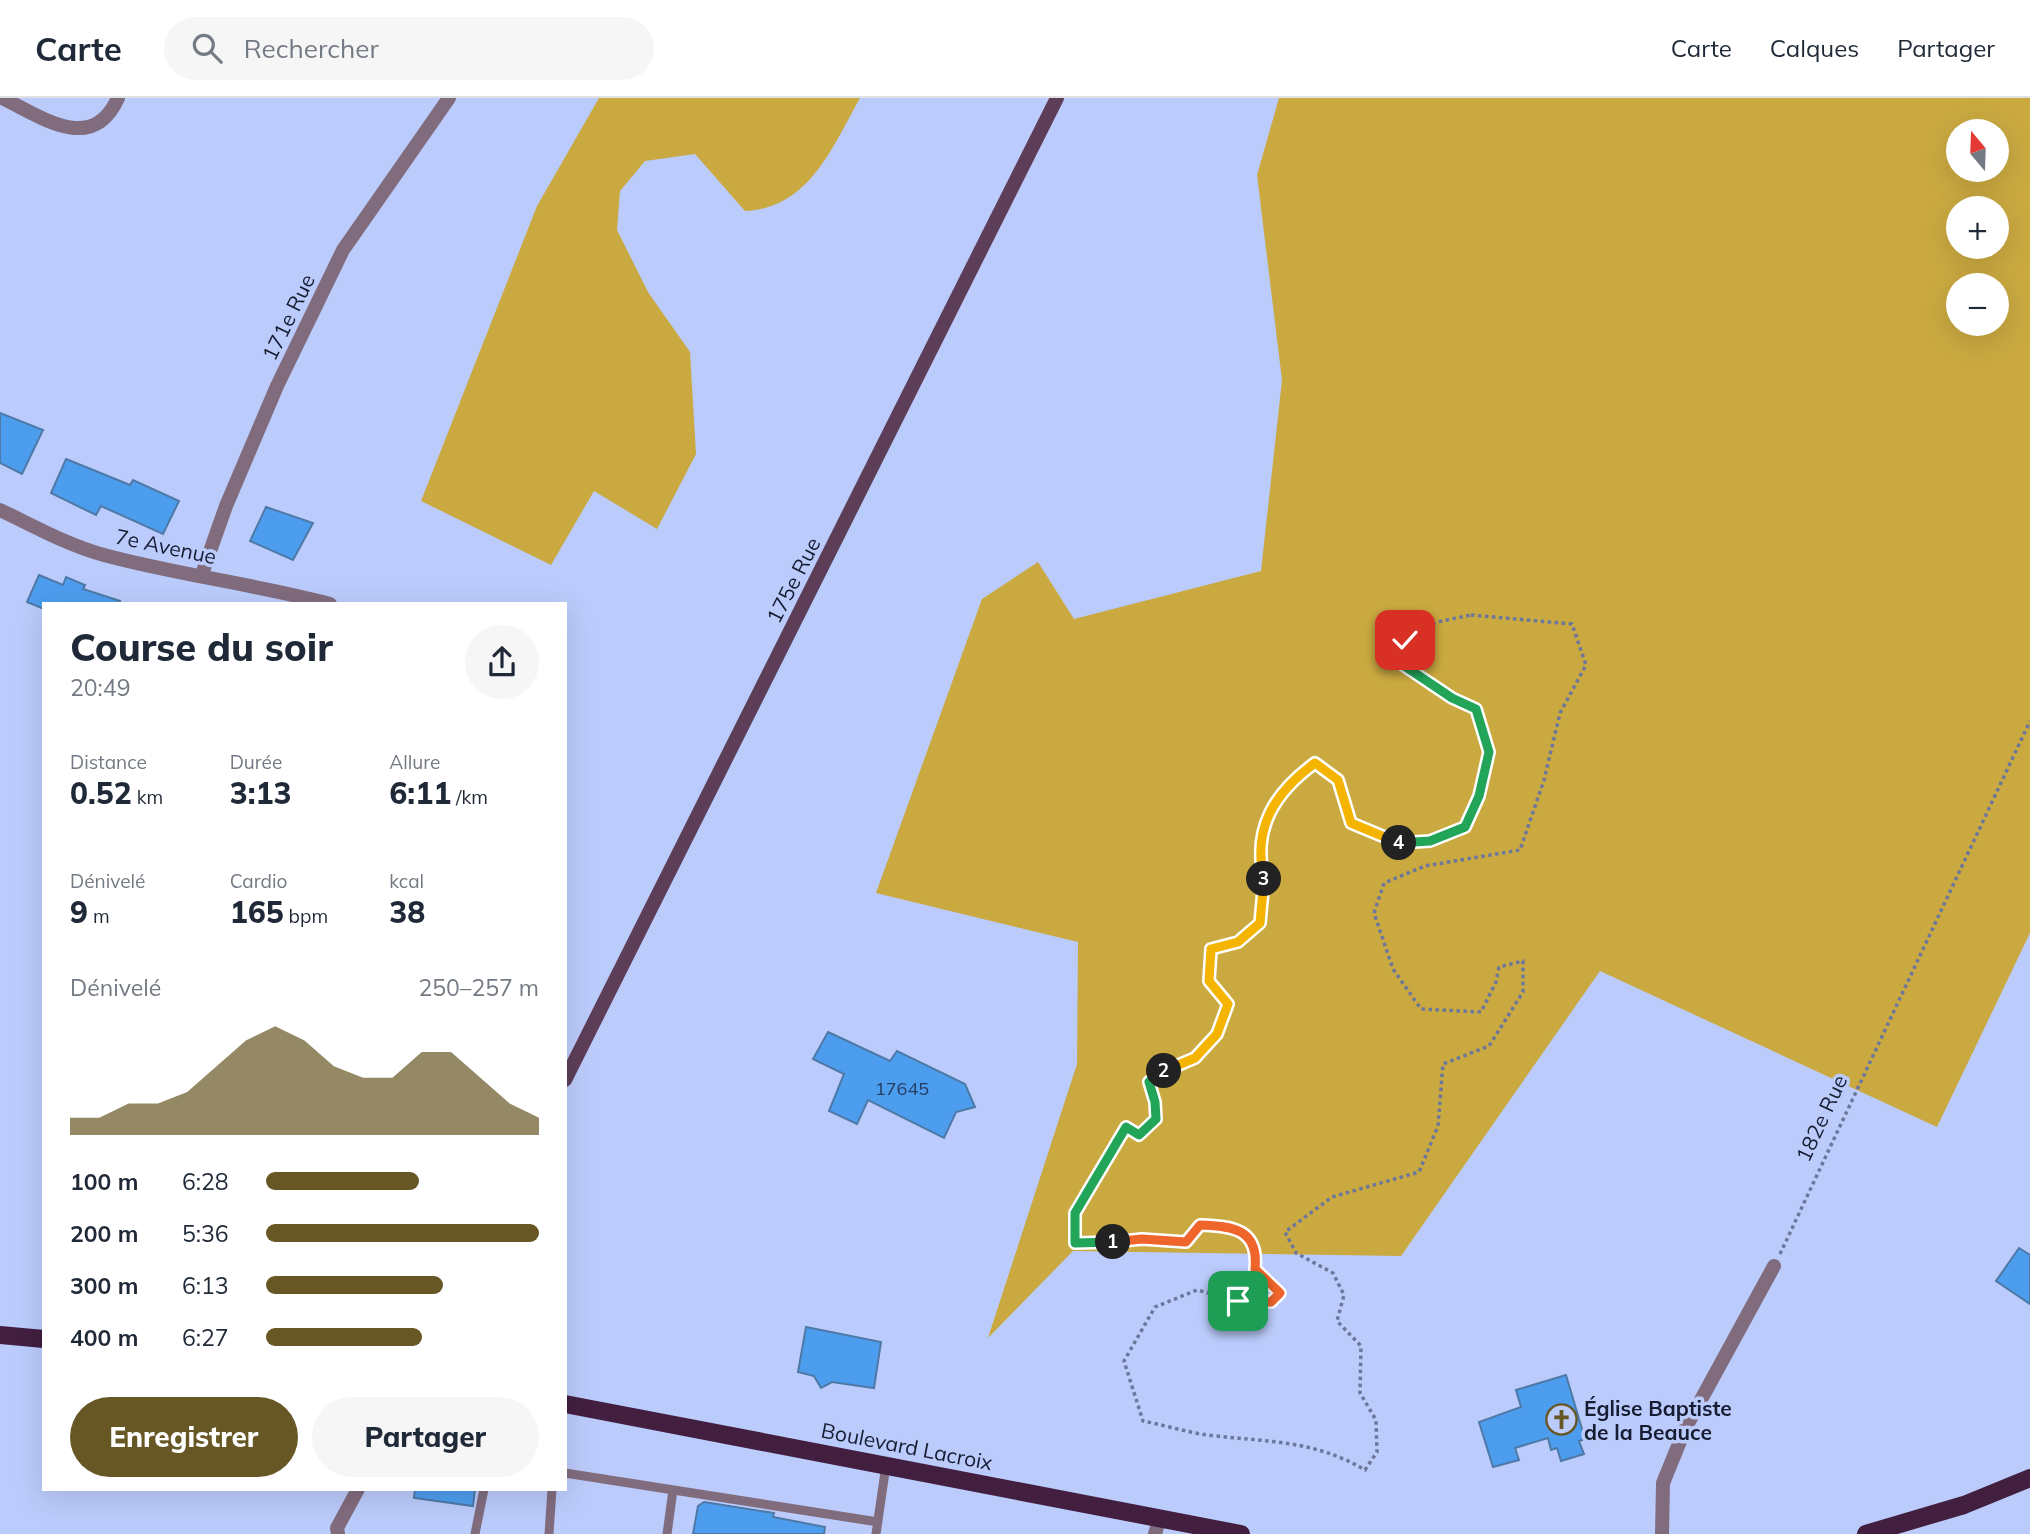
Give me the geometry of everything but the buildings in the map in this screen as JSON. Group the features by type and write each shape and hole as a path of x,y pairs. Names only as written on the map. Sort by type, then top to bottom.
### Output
{"main road":[{"path":"0,1335 42,1339"},
{"name":"Boulevard Lacroix","path":"567,1404 886,1465 1158,1526 1241,1534"},
{"path":"1866,1534 1964,1506 2030,1478"}],"street":[{"path":"2,98 73,130 96,126 111,112 118,98"},
{"name":"171e Rue","path":"202,574 226,506 277,386 343,250 449,98"},
{"name":"175e Rue","path":"567,1076 1057,98"},
{"name":"7e Avenue","path":"0,510 64,541 103,555 202,574 321,602"},
{"path":"1662,1534 1663,1483 1685,1429 1774,1266"},
{"path":"338,1534 337,1528 357,1491"}],"lane":[{"path":"876,1534 886,1465"},
{"path":"567,1473 878,1522"},
{"path":"667,1534 673,1490"},
{"path":"475,1534 484,1491"},
{"path":"549,1534 552,1491"}],"path":[{"path":"1471,615 1572,624 1586,665 1560,713 1544,780 1520,850 1425,866 1384,883 1374,913 1393,969 1421,1009 1480,1012 1496,982 1499,967 1523,961 1523,992 1489,1046 1443,1064 1437,1126 1419,1172 1332,1197 1285,1233 1296,1253 1333,1273 1344,1295 1337,1321 1361,1346 1360,1393 1376,1420 1377,1452 1365,1470 1346,1459 1298,1443 1205,1434 1143,1421 1124,1362 1155,1307 1198,1290 1238,1301 1271,1302 1280,1293 1255,1269 1257,1252 1254,1242 1232,1226 1200,1225 1186,1242 1142,1239 1075,1243 1075,1213 1126,1127 1139,1135 1156,1119 1155,1102 1149,1082 1168,1068 1195,1058 1217,1034 1228,1004 1209,981 1211,949 1238,942 1260,923 1266,887 1259,846 1269,814 1291,780 1315,763 1338,780 1351,823 1399,843 1430,841 1465,827 1479,796 1489,752 1476,709 1452,698 1403,665 1405,640 1437,622 1471,615"},
{"name":"182e Rue","path":"1774,1266 2030,721"}],"shaded area":[{"path":"599,98 860,98 816,172 786,199 767,207 745,211 695,154 645,161 620,191 617,230 648,292 690,352 696,454 657,529 594,491 551,565 421,501 537,206"},
{"path":"1279,98 2030,98 2030,933 1937,1127 1600,971 1401,1256 1073,1251 988,1338 1077,1064 1078,942 876,893 982,599 1038,562 1074,619 1261,571 1282,380 1257,175"}],"place":[{"name":"Église Baptiste de la Beauce","path":"1561,1420"}],"route":[{"path":"1238,1301 1271,1302 1280,1293 1255,1269 1257,1252 1254,1242 1232,1226 1200,1225 1186,1242 1164,1243 1142,1239 1075,1243 1075,1213 1126,1127 1139,1135 1156,1119 1155,1102 1149,1082 1168,1068 1195,1058 1217,1034 1228,1004 1209,981 1211,949 1238,942 1260,923 1266,887 1259,846 1269,814 1291,780 1315,763 1338,780 1351,823 1399,843 1430,841 1465,827 1479,796 1489,752 1476,709 1452,698 1403,665 1405,640"}]}
